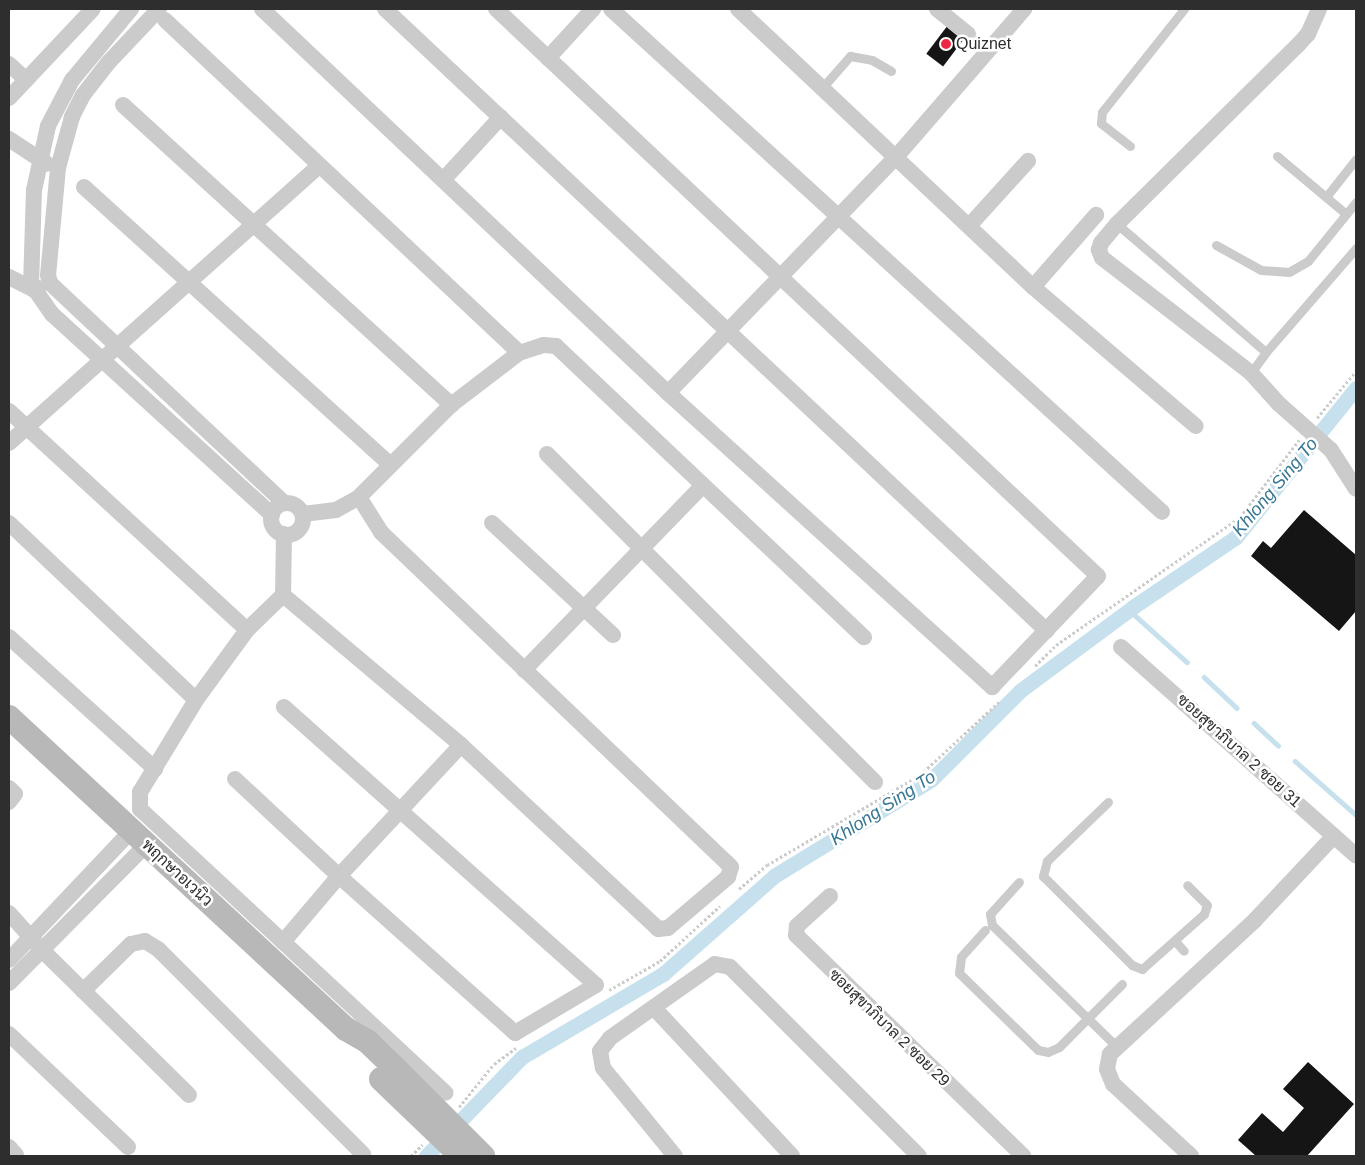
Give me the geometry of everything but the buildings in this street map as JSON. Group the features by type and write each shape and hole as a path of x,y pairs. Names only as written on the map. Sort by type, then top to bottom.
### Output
{"street":[{"path":"9,98 91,9"},
{"path":"132,9 72,80 48,126 38,160 29,273 34,290 52,314 272,514 273,526 284,534"},
{"path":"262,9 668,392 992,686 1098,576 496,9"},
{"path":"385,9 1047,631"},
{"path":"548,58 593,9"},
{"path":"611,9 1162,512"},
{"path":"738,9 1033,287 1196,426"},
{"path":"936,9 968,34"},
{"path":"668,392 896,157 1024,9"},
{"path":"1319,9 1308,34 1298,45 1117,224 1101,243 1102,258 1251,372 1279,404 1331,450 1356,489"},
{"path":"303,514 295,505 284,503 50,283 49,238 58,168 72,118 83,96 162,14 319,166 519,353"},
{"path":"9,64 26,80"},
{"path":"123,104 252,226 450,404"},
{"path":"444,179 501,117"},
{"path":"9,139 38,160 58,168"},
{"path":"969,226 1028,161"},
{"path":"9,443 319,166"},
{"path":"84,187 390,464"},
{"path":"1033,287 1096,215"},
{"path":"9,278 34,290 50,283"},
{"path":"303,514 336,510 359,497 450,404 519,353 544,345 556,346 864,637"},
{"path":"9,411 247,630"},
{"path":"547,454 875,782"},
{"path":"524,670 703,485"},
{"path":"283,595 461,745 658,930 668,928 728,877 731,867 727,863 380,532 359,497"},
{"path":"272,514 284,503"},
{"path":"284,534 298,530 303,514"},
{"path":"9,523 196,700"},
{"path":"492,523 613,635"},
{"path":"284,534 283,595 247,630 196,700 140,792 140,809 446,1093"},
{"path":"9,638 155,769"},
{"name":"ซอยสุขาภิบาล 2 ซอย 31","path":"1121,647 1356,856"},
{"path":"235,778 339,876 515,1033 596,985 284,707"},
{"name":"พฤกษาอเวนิว","path":"9,718 346,1030 367,1040 387,1072 461,1156"},
{"path":"283,942 339,876 461,745"},
{"path":"9,788 15,794 9,802"},
{"path":"1191,1156 1113,1084 1107,1069 1113,1042 1255,920 1334,836"},
{"path":"9,960 30,937 139,838"},
{"path":"9,983 43,951 139,838"},
{"name":"ซอยสุขาภิบาล 2 ซอย 29","path":"830,896 797,926 796,935 1022,1156"},
{"path":"9,913 43,951 189,1095"},
{"path":"83,991 131,944 145,941 158,949 363,1154"},
{"path":"676,1156 603,1068 600,1051 610,1038 655,1009 715,964 730,967 919,1156"},
{"path":"655,1009 792,1156"},
{"path":"9,1034 128,1147"},
{"name":"พฤกษาอเวนิว","path":"387,1072 483,1156"}],"lane":[{"path":"1130,146 1105,128 1099,118 1184,9"},
{"path":"822,88 850,56 872,60 891,71"},
{"path":"1277,156 1346,214"},
{"path":"1326,197 1356,159"},
{"path":"1216,245 1261,270 1276,274 1289,272 1308,261 1356,202"},
{"path":"1117,224 1266,352"},
{"path":"1251,372 1266,352 1355,253"},
{"path":"1108,802 1047,861 1043,876 1136,968 1147,967 1206,909 1207,905 1188,885"},
{"path":"1019,882 989,919 1113,1042"},
{"path":"985,930 960,957 959,973 1028,1044 1048,1052 1059,1047 1122,984"},
{"path":"1175,941 1184,951"}],"path":[{"path":"1312,423 1356,371"},
{"path":"1029,672 1056,645 1240,517 1300,439"},
{"path":"738,890 767,865 920,775 1002,699"},
{"path":"604,993 660,961 723,903"},
{"path":"454,1112 494,1064 522,1043"},
{"path":"411,1156 429,1138"}],"waterway":[{"name":"Khlong Sing To","path":"426,1156 522,1057 663,974 774,876 932,779 1021,690 1133,607 1236,537 1356,388"},
{"path":"1129,610 1187,662"},
{"path":"1204,677 1237,708"},
{"path":"1254,723 1278,745"},
{"path":"1295,761 1356,815"}],"place":[{"name":"Quiznet","path":"946,44"}]}
